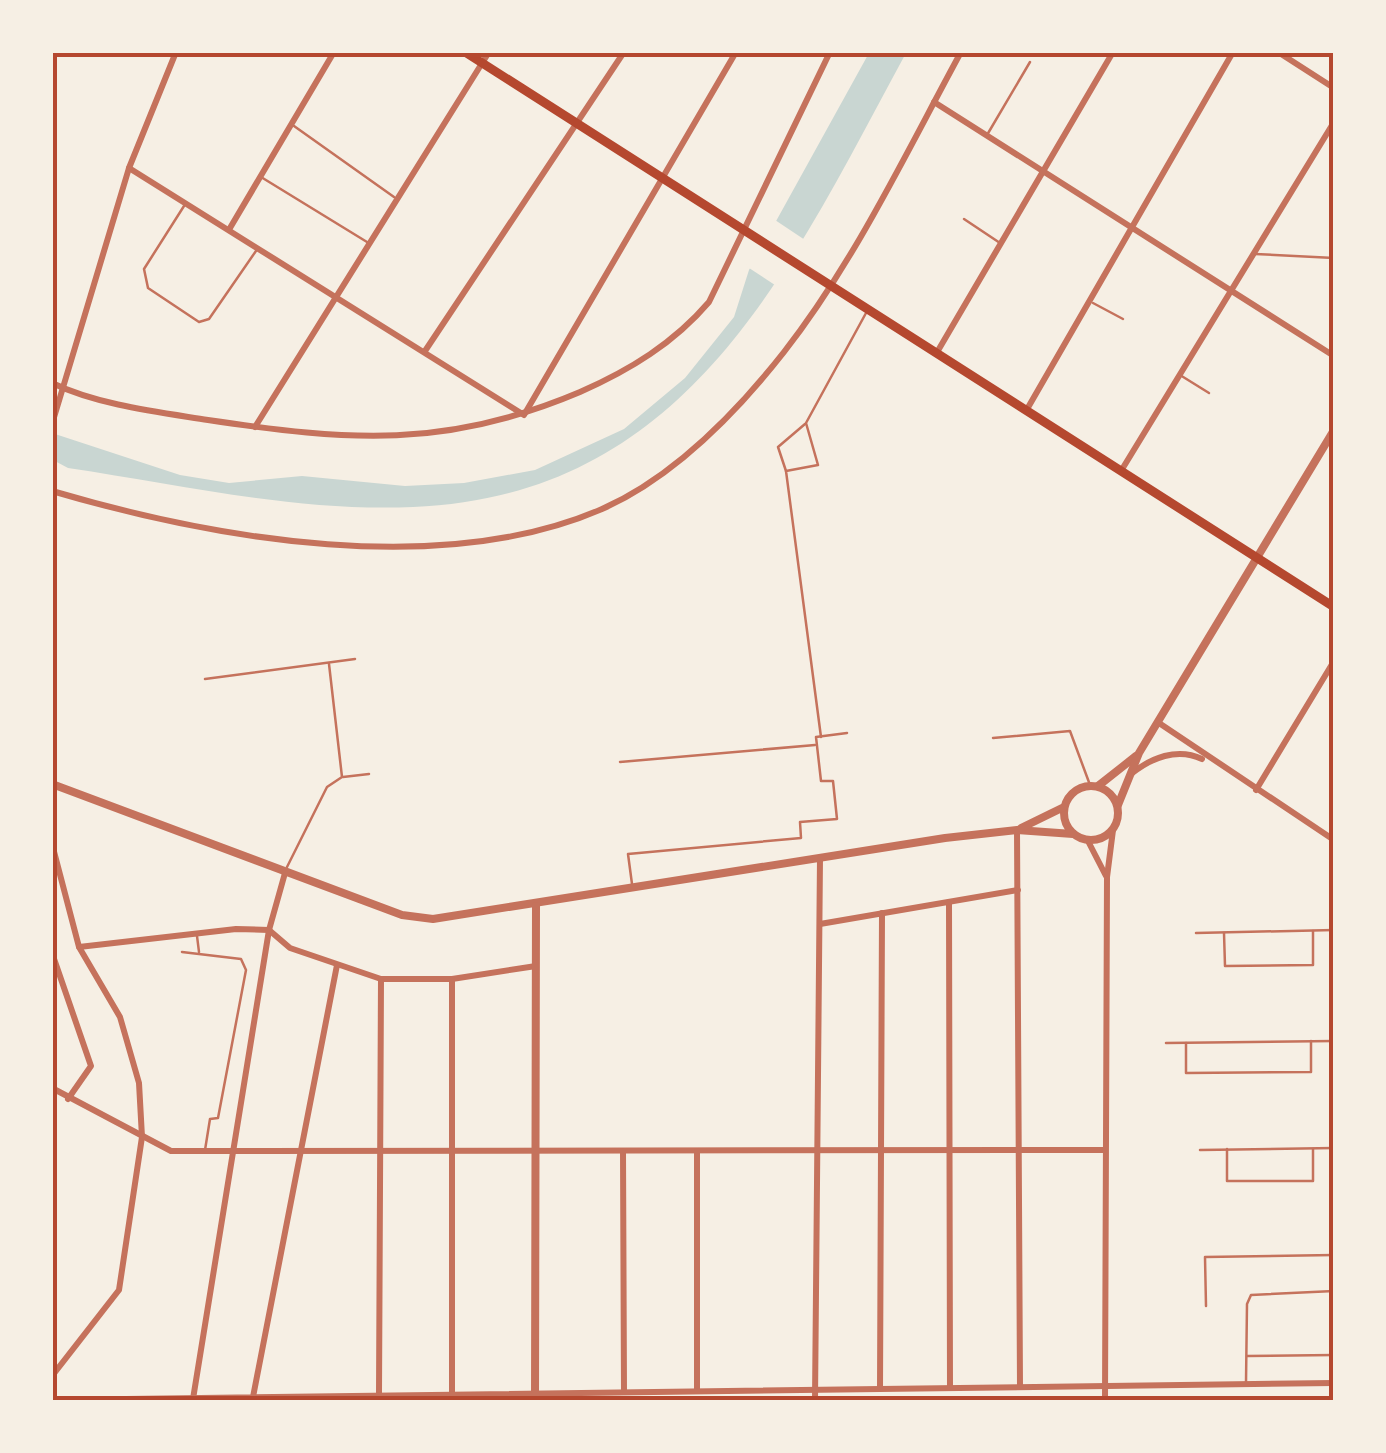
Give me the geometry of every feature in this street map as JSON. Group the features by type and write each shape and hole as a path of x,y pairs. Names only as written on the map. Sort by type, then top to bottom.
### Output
{"main road":[{"path":"465,52 1334,608"}],"street":[{"path":"52,424 129,168 176,52"},
{"path":"230,228 334,52"},
{"path":"255,427 489,52"},
{"path":"426,352 624,52"},
{"path":"524,415 736,52"},
{"path":"52,382 62,388 164,414 255,427 386,438 459,432 524,415 614,377 681,335 709,302 830,52"},
{"path":"52,491 152,521 242,536 403,545 482,542 549,528 604,508 662,474 726,418 772,366 830,288 961,52"},
{"path":"935,355 1113,52"},
{"path":"1026,412 1232,52"},
{"path":"1278,52 1334,88"},
{"path":"934,102 1334,356"},
{"path":"1120,472 1334,122"},
{"path":"129,168 524,415"},
{"path":"1105,1400 1107,877 1118,805 1140,753 1334,430"},
{"path":"1256,790 1334,661"},
{"path":"1159,723 1217,766 1334,840"},
{"path":"1017,830 1064,807 1073,792 1094,786 1140,753"},
{"path":"1131,774 1156,758 1177,754 1193,755 1217,766"},
{"path":"52,784 402,916 433,919 536,906 632,886 820,856 1017,830 1073,834 1088,840 1107,877"},
{"path":"1094,786 1118,805"},
{"path":"1064,807 1065,821 1073,834"},
{"path":"1017,830 1020,1387"},
{"path":"1088,840 1113,830"},
{"path":"52,844 79,946 120,1017 139,1083 142,1136 118,1290 52,1376"},
{"path":"814,1400 820,856"},
{"path":"193,1399 269,930 284,873"},
{"path":"820,924 1018,890"},
{"path":"950,902 950,1388"},
{"path":"535,1397 536,906"},
{"path":"880,1389 882,913"},
{"path":"79,946 196,932 269,930 290,948 382,979 452,979 536,966"},
{"path":"52,953 91,1066 68,1099"},
{"path":"253,1397 337,966"},
{"path":"379,1396 382,979"},
{"path":"452,979 452,1395"},
{"path":"52,1088 171,1151 1105,1150"},
{"path":"697,1150 698,1391"},
{"path":"623,1151 624,1392"},
{"path":"52,1400 535,1397 624,1392 1334,1382"}],"lane":[{"path":"987,136 1030,62"},
{"path":"291,124 395,198"},
{"path":"260,176 367,242"},
{"path":"186,202 144,269 148,288 199,322 209,319 258,247"},
{"path":"964,219 1002,244"},
{"path":"1253,254 1334,258"},
{"path":"1090,301 1123,319"},
{"path":"821,736 786,471 778,446 806,423 867,311"},
{"path":"1180,374 1208,393"},
{"path":"786,471 818,465 806,423"},
{"path":"205,679 355,659"},
{"path":"328,664 342,777"},
{"path":"993,738 1070,731 1094,786"},
{"path":"632,886 628,854 801,838 800,822 837,820 833,781 822,781 816,737 846,734"},
{"path":"620,762 817,745"},
{"path":"284,873 326,786 342,777 368,774"},
{"path":"1334,904 1334,924"},
{"path":"1196,933 1334,930"},
{"path":"1224,933 1225,966 1313,965 1313,931"},
{"path":"196,932 199,954"},
{"path":"182,952 241,958 246,970 218,1118 210,1119 204,1151"},
{"path":"1186,1042 1186,1074 1311,1072 1311,1041"},
{"path":"1166,1043 1334,1041"},
{"path":"1227,1149 1227,1181 1313,1181 1313,1148"},
{"path":"1200,1150 1334,1148"},
{"path":"1206,1306 1205,1257 1334,1256"},
{"path":"1246,1384 1251,1295 1334,1291"},
{"path":"1246,1356 1334,1356"}],"shaded area":[{"path":"869,53 906,53 820,211 773,286 721,355 661,414 591,461 509,493 413,507 370,507 240,496 68,468 53,460 52,433 180,475 229,483 302,476 405,486 464,483 535,470 624,429 685,378 734,317 749,270"}],"pier":[{"path":"772,218 808,242 778,287 746,266"}]}
